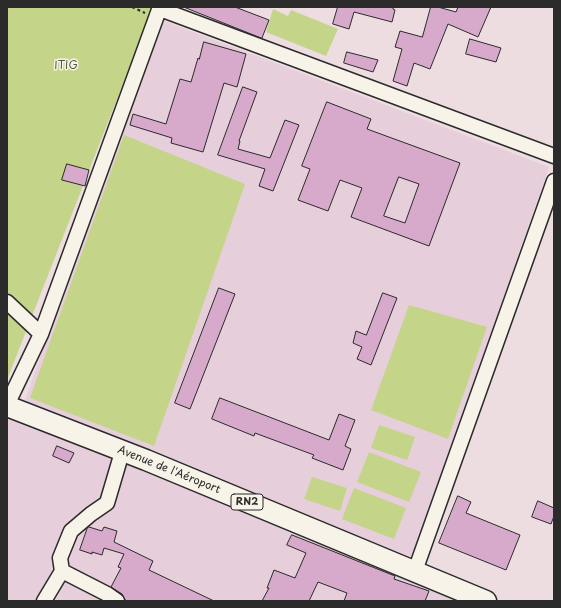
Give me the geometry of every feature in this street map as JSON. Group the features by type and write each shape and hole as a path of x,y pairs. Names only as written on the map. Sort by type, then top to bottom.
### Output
{"highway":[{"name":"Avenue de l'Aéroport","path":"7,406 124,451 486,601"}],"street":[{"path":"7,406 41,334 160,8 554,156"},
{"path":"415,571 554,181"},
{"path":"7,302 41,334"},
{"path":"44,601 62,571 60,558 71,531 107,503 120,459 124,451"},
{"path":"62,571 107,594 117,601"}],"shaded area":[{"path":"159,19 549,167 412,557 23,406"},
{"path":"7,414 481,601 7,601"}],"green space":[{"name":"ITIG","path":"7,7 153,7 7,380"},
{"path":"273,9 288,16 291,10 338,29 326,56 266,32"},
{"path":"124,135 245,184 154,446 30,398"},
{"path":"409,305 487,327 448,439 371,410"},
{"path":"379,425 415,437 407,460 371,448"},
{"path":"369,452 421,472 409,502 357,482"},
{"path":"312,477 347,488 340,511 304,499"},
{"path":"354,488 406,508 394,539 342,519"}],"building":[{"path":"184,7 235,7 269,20 262,38"},
{"path":"338,7 393,7 395,10 392,22 354,12 349,29 333,24"},
{"path":"431,7 438,7 456,12 458,7 491,7 478,37 448,24 430,69 414,63 407,86 393,81 402,49 395,47 400,31 422,37"},
{"path":"470,39 501,48 496,62 466,54"},
{"path":"204,42 246,54 237,87 224,83 203,152 171,143 172,138 130,125 133,114 166,124 180,79 191,82"},
{"path":"347,52 378,60 373,72 344,63"},
{"path":"243,87 257,92 239,141 238,149 270,158 285,120 299,125 273,191 259,186 265,169 218,155"},
{"path":"327,102 371,119 367,129 460,163 429,246 351,217 362,188 340,180 328,211 298,200 310,169 302,166","holes":["399,177 419,184 405,223 384,216"]},
{"path":"67,164 89,170 85,186 62,180"},
{"path":"219,288 235,294 190,409 175,403"},
{"path":"383,293 397,298 371,365 357,359 362,347 353,343 356,331 366,335"},
{"path":"220,398 329,440 339,414 355,420 345,446 351,449 343,470 312,458 314,455 255,433 254,436 212,419"},
{"path":"57,446 74,453 69,463 53,456"},
{"path":"458,496 471,502 466,513 520,535 506,570 439,543"},
{"path":"538,501 554,508 554,516 551,524 532,517"},
{"path":"88,527 102,531 104,527 117,531 114,542 153,561 149,570 214,601 125,600 122,594 111,587 121,568 118,567 124,554 104,548 102,555 92,552 92,554 80,550"},
{"path":"292,535 395,576 394,579 429,591 425,601 344,601 347,593 318,582 309,601 262,601 269,588 267,588 274,570 295,578 306,553 287,545"}]}
